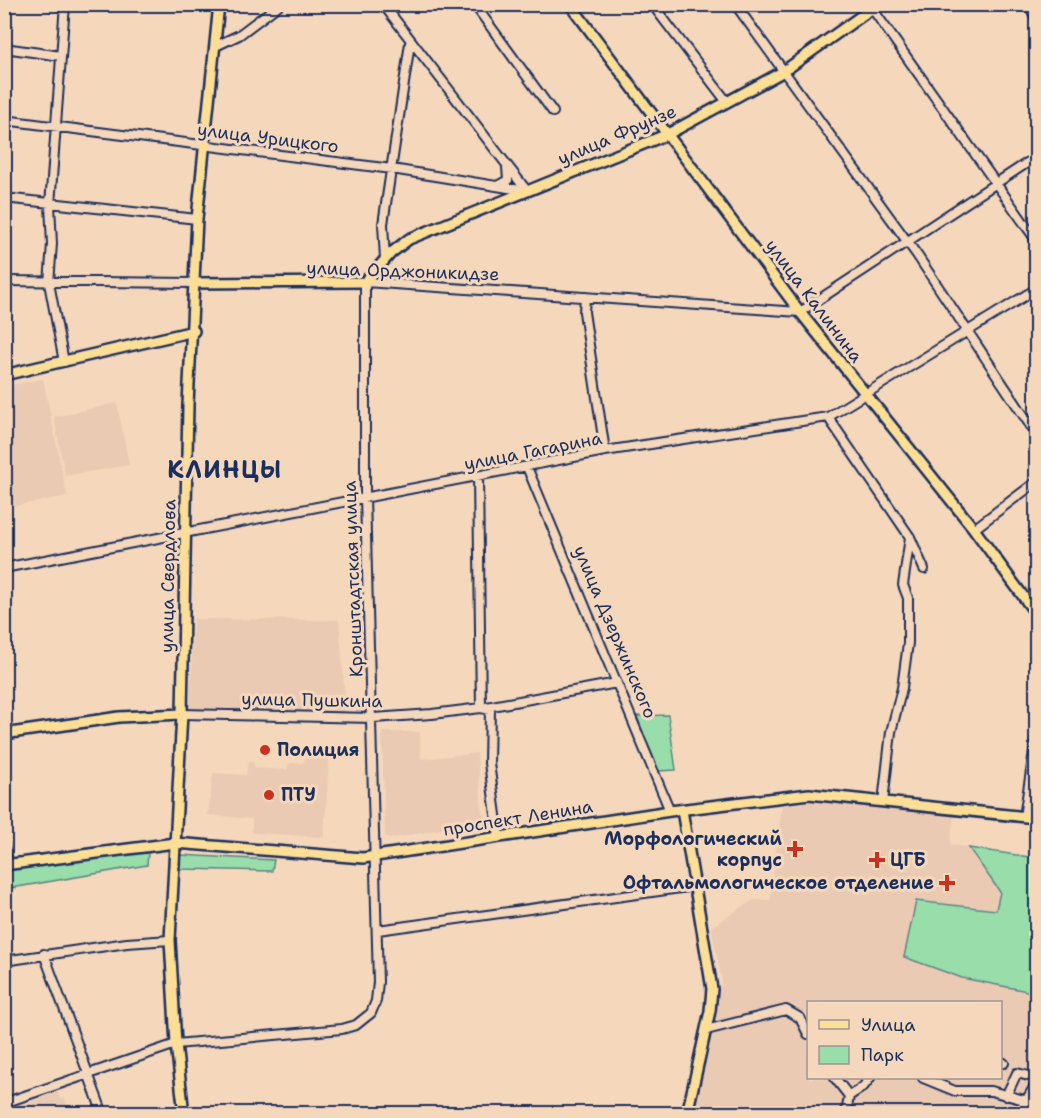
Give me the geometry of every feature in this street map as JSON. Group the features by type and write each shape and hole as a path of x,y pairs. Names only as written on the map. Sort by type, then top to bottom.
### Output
{"main road":[{"name":"улица Свердлова","path":"184,1113 176,1044 170,940 182,714 189,405 194,331 197,219 219,4"},
{"name":"улица Калинина","path":"570,4 800,312 974,529 1036,614"},
{"name":"улица Фрунзе","path":"365,282 385,259 409,239 668,134 784,71 873,6"},
{"name":"улица Орджоникидзе","path":"194,283 365,282"},
{"path":"4,375 194,331"},
{"name":"улица Пушкина","path":"4,734 118,717 182,714"},
{"name":"проспект Ленина","path":"6,865 175,843 373,858 670,811 809,794 1036,819"},
{"path":"682,810 711,982 706,1030 687,1113"}],"street":[{"path":"64,362 49,283 52,244 50,205 65,4"},
{"path":"216,46 239,35 280,4"},
{"path":"382,4 527,191"},
{"path":"474,4 553,112"},
{"path":"652,4 726,102"},
{"path":"735,4 907,242 1036,434"},
{"path":"1028,4 1036,18"},
{"path":"873,6 1036,240"},
{"path":"385,259 383,224 410,43"},
{"path":"4,48 61,56"},
{"name":"улица Урицкого","path":"4,120 392,169 527,191"},
{"path":"800,312 1036,157"},
{"path":"497,186 508,180 507,166"},
{"path":"4,198 50,205 197,219"},
{"name":"улица Орджоникидзе","path":"4,282 194,283"},
{"name":"улица Орджоникидзе","path":"365,282 800,312"},
{"name":"Кронштадтская улица","path":"176,1044 342,1029 356,1025 374,1008 377,993 378,930 373,858 373,718 365,497 365,282"},
{"name":"улица Гагарина","path":"4,568 605,451 828,417 968,333 1036,289"},
{"path":"585,297 605,451"},
{"path":"828,417 910,537 924,569"},
{"name":"улица Дзержинского","path":"527,467 670,811"},
{"path":"478,477 481,708 490,710 489,763 499,837"},
{"path":"974,529 1036,482"},
{"path":"883,802 891,732 908,643 908,598 903,585 910,537"},
{"name":"улица Пушкина","path":"182,714 373,718 481,708 617,683"},
{"path":"1024,817 1036,738"},
{"path":"4,846 6,865"},
{"path":"378,930 695,886"},
{"path":"4,961 127,943 170,940"},
{"path":"44,954 103,1113"},
{"path":"706,1030 786,1010 800,1018 807,1032"},
{"path":"4,1103 176,1044"},
{"path":"1006,1096 1008,1066 1036,1078"},
{"path":"836,1079 849,1096 848,1112"},
{"path":"849,1096 863,1087 869,1079"},
{"path":"928,1079 955,1091 991,1091 1028,1101"},
{"path":"1018,1113 1028,1101 1036,1084"}],"shaded area":[{"path":"43,379 67,496 5,508 5,386"},
{"path":"117,403 129,465 65,476 54,417"},
{"path":"193,619 339,620 346,711 190,708"},
{"path":"382,732 420,732 421,759 477,753 482,812 487,819 480,828 473,823 389,839 385,836"},
{"name":"ПТУ","path":"311,744 330,746 324,837 252,833 252,819 208,815 213,773 246,775 248,762 253,762 255,768 287,770 289,763 303,763"},
{"path":"825,800 954,815 950,844 969,848 989,873 1000,892 996,910 916,901 1032,992 1036,977 1036,1113 693,1114 722,980 711,927 753,900 770,900 782,805"},
{"path":"57,1092 60,1099 65,1098 70,1113 5,1113 5,1111"}],"green space":[{"path":"668,715 676,770 657,771 637,716"},
{"path":"969,848 1036,858 1036,977 1032,992 962,978 904,957 916,901 996,910 1000,892"},
{"path":"148,852 147,865 5,889 4,871 21,866 57,860"},
{"path":"180,855 274,860 272,871 179,869"}],"place":[{"name":"Полиция","path":"265,750"},
{"name":"ПТУ","path":"269,795"},
{"name":"Морфологический корпус","path":"795,849"},
{"name":"ЦГБ","path":"877,860"},
{"name":"Офтальмологическое отделение","path":"947,883"}],"district":[{"name":"КЛИНЦЫ","path":"225,470"}]}
